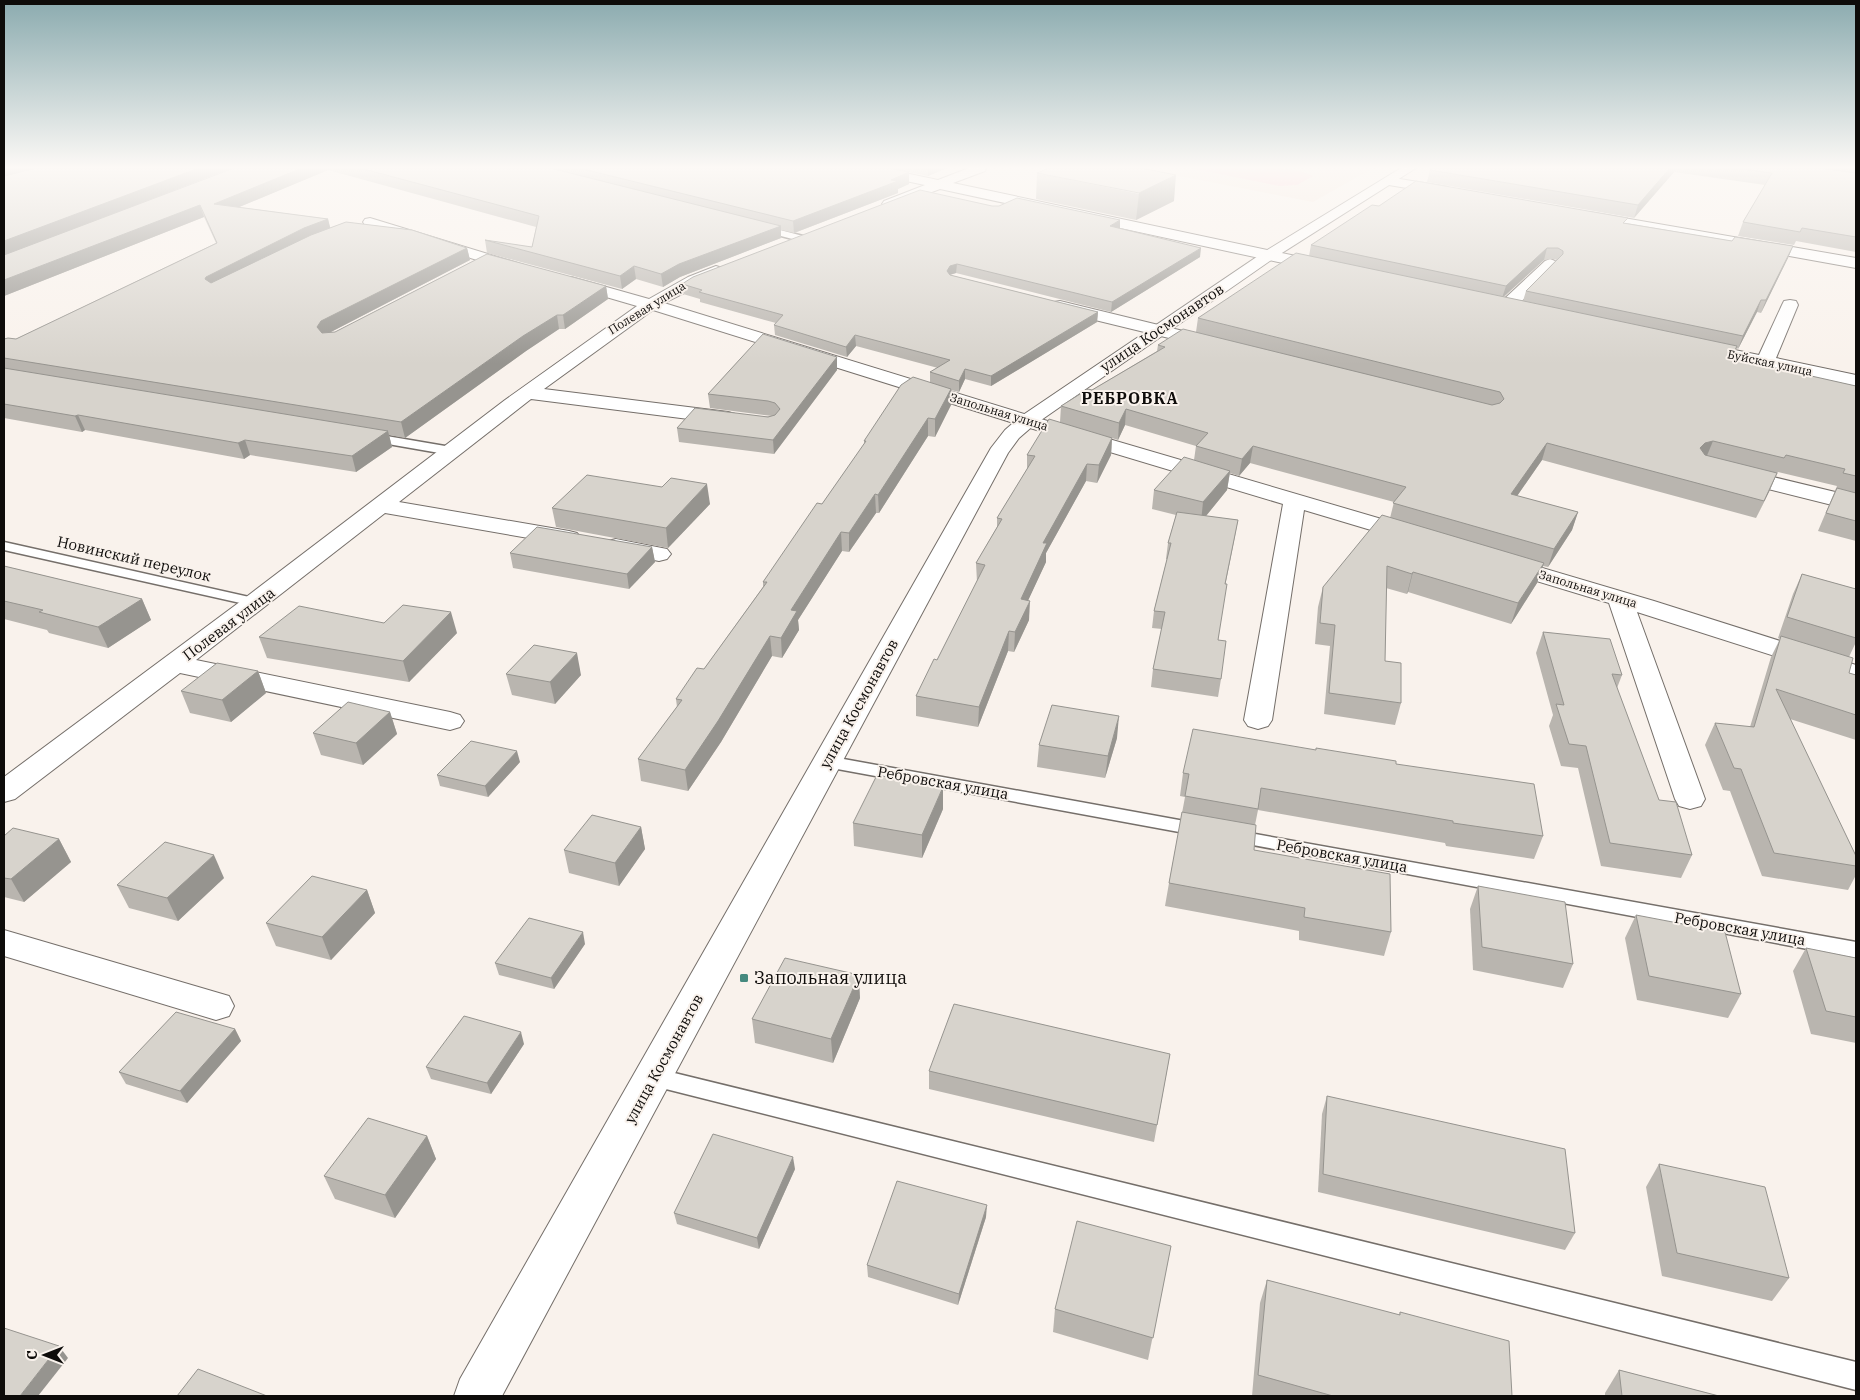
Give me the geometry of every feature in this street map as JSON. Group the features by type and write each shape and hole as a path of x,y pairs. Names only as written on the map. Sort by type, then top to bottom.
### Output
{"street":[{"name":"Запольная улица","path":"395,233 480,264 548,276 650,304 1027,421 1429,541"},
{"path":"1168,233 1336,270"},
{"name":"улица Космонавтов","path":"478,1396 998,452 1012,434 1027,421 1269,255 1304,233"},
{"path":"1688,233 1856,263"},
{"path":"766,252 810,234"},
{"path":"1507,306 1550,264"},
{"name":"Полевая улица","path":"4,792 258,603 528,392 650,304 687,282 731,265"},
{"path":"1043,301 1227,347"},
{"path":"1488,302 1526,310"},
{"path":"1765,362 1790,304"},
{"name":"Буйская улица","path":"1679,343 1856,381"},
{"path":"528,392 749,421"},
{"path":"1715,468 1856,504"},
{"path":"1258,720 1295,500"},
{"path":"380,506 659,554"},
{"name":"Запольная улица","path":"1486,558 1856,674"},
{"path":"1620,599 1690,798"},
{"path":"176,664 450,721"},
{"path":"4,943 216,1006"}],"lane":[{"path":"805,233 810,234"},
{"path":"354,435 451,451"},
{"name":"Новинский переулок","path":"4,546 258,603"},
{"name":"Ребровская улица","path":"827,762 1856,950"},
{"path":"654,1078 1856,1376"}],"building":[{"path":"4,233 24,233 4,241"},
{"path":"61,233 126,233 4,280 4,255"},
{"path":"213,233 293,233 206,277 205,279 211,283 315,233 422,233 467,248 321,321 317,327 322,333 335,332 487,254 606,286 563,315 557,315 523,336 401,422 4,358 4,339 16,339 217,243"},
{"path":"535,233 761,233 679,264 661,274 634,266 620,276 485,240 532,247"},
{"path":"807,233 1140,233 1201,248 1112,302 957,264 950,266 947,271 950,275 1098,312 991,376 965,369 959,381 930,372 950,360 855,335 846,347 774,325 783,315 699,292 702,290 682,284 693,277"},
{"path":"1329,233 1686,233 1732,241 1735,237 1793,246 1766,300 1761,300 1743,336 1526,291 1563,254 1563,251 1558,248 1547,248 1506,286 1311,245"},
{"path":"1834,233 1856,233 1856,237"},
{"path":"1296,253 1737,346 1731,358 1856,386 1856,476 1843,473 1845,469 1786,455 1784,458 1713,441 1705,443 1700,448 1705,455 1777,473 1764,501 1547,443 1511,494 1578,512 1554,549 1393,503 1406,487 1253,446 1242,459 1196,446 1208,433 1126,409 1119,423 1061,406 1165,347 1158,345 1183,329 1492,405 1500,403 1504,399 1500,392 1198,318"},
{"path":"763,334 837,357 773,440 677,428 695,408 768,417 775,415 780,409 775,403 708,394"},
{"path":"4,368 388,431 352,456 245,440 238,443 4,404"},
{"path":"913,377 951,389 935,419 928,418 878,495 875,494 849,533 841,532 791,610 797,611 781,638 770,636 718,721 685,770 638,759 682,700 676,699 697,668 704,669 767,582 763,582 817,503 822,504 866,441 864,441 901,385"},
{"path":"1049,419 1112,438 1099,465 1087,464 1043,543 1047,543 1021,599 1030,601 1015,632 1009,631 979,707 916,696 934,659 937,660 985,565 976,563 1002,519 997,518 1035,456 1027,455"},
{"path":"1184,457 1230,471 1203,502 1154,490"},
{"path":"587,475 662,487 671,478 707,484 666,528 552,508"},
{"path":"1837,488 1856,493 1856,521 1826,513"},
{"path":"1177,512 1238,520 1225,584 1227,584 1218,640 1226,641 1221,679 1153,669 1165,612 1154,611 1171,543 1168,543"},
{"path":"1382,515 1544,563 1518,603 1387,566 1385,661 1401,663 1401,703 1329,693 1335,625 1320,623 1323,587"},
{"path":"537,527 652,547 627,574 510,553"},
{"path":"4,566 142,599 98,627 39,612 43,610 4,601"},
{"path":"1802,574 1856,589 1856,638 1787,617"},
{"path":"403,605 451,612 403,661 259,637 299,606 384,623"},
{"path":"1543,632 1610,639 1622,675 1612,674 1659,800 1676,802 1692,855 1610,843 1586,746 1569,744 1556,704 1564,705"},
{"path":"1781,636 1853,658 1849,673 1856,675 1856,715 1776,689 1856,856 1856,866 1774,853 1741,769 1734,768 1715,723 1754,727"},
{"path":"534,645 577,653 550,682 506,674"},
{"path":"217,663 258,671 222,700 181,691"},
{"path":"348,702 390,712 356,743 313,733"},
{"path":"1052,705 1119,716 1108,756 1039,745"},
{"path":"1193,729 1316,750 1316,748 1396,761 1396,764 1534,784 1543,836 1453,823 1453,821 1261,788 1258,809 1185,796 1189,774 1183,773"},
{"path":"471,741 517,751 485,786 437,775"},
{"path":"877,775 943,787 922,835 853,823"},
{"path":"1182,812 1256,825 1254,850 1390,874 1391,932 1304,917 1305,908 1169,883"},
{"path":"592,815 641,827 615,863 564,850"},
{"path":"13,828 59,839 11,879 4,878 4,836"},
{"path":"165,842 214,855 167,898 117,885"},
{"path":"312,876 367,890 322,937 266,923"},
{"path":"1478,886 1565,902 1573,964 1482,947"},
{"path":"1636,915 1725,932 1741,994 1649,976"},
{"path":"529,918 583,932 551,978 495,963"},
{"path":"1806,948 1856,958 1856,1017 1826,1011"},
{"path":"785,958 859,975 831,1039 752,1019"},
{"path":"954,1004 1170,1054 1157,1125 929,1071"},
{"path":"176,1012 235,1029 180,1091 119,1072"},
{"path":"464,1016 521,1032 487,1083 426,1067"},
{"path":"1327,1096 1565,1149 1575,1233 1323,1174"},
{"path":"368,1118 427,1136 385,1195 324,1176"},
{"path":"713,1134 793,1157 757,1238 674,1213"},
{"path":"1659,1164 1765,1187 1789,1278 1677,1253"},
{"path":"897,1181 987,1205 959,1294 867,1265"},
{"path":"1077,1221 1171,1246 1153,1338 1055,1309"},
{"path":"1267,1280 1509,1341 1512,1396 1333,1396 1258,1375"},
{"path":"4,1328 59,1346 20,1396 4,1396"},
{"path":"198,1369 267,1396 177,1396"},
{"path":"1619,1370 1719,1396 1622,1396"}],"place":[{"name":"Запольная улица","path":"744,978"}],"district":[{"name":"РЕБРОВКА","path":"1130,398"}]}
